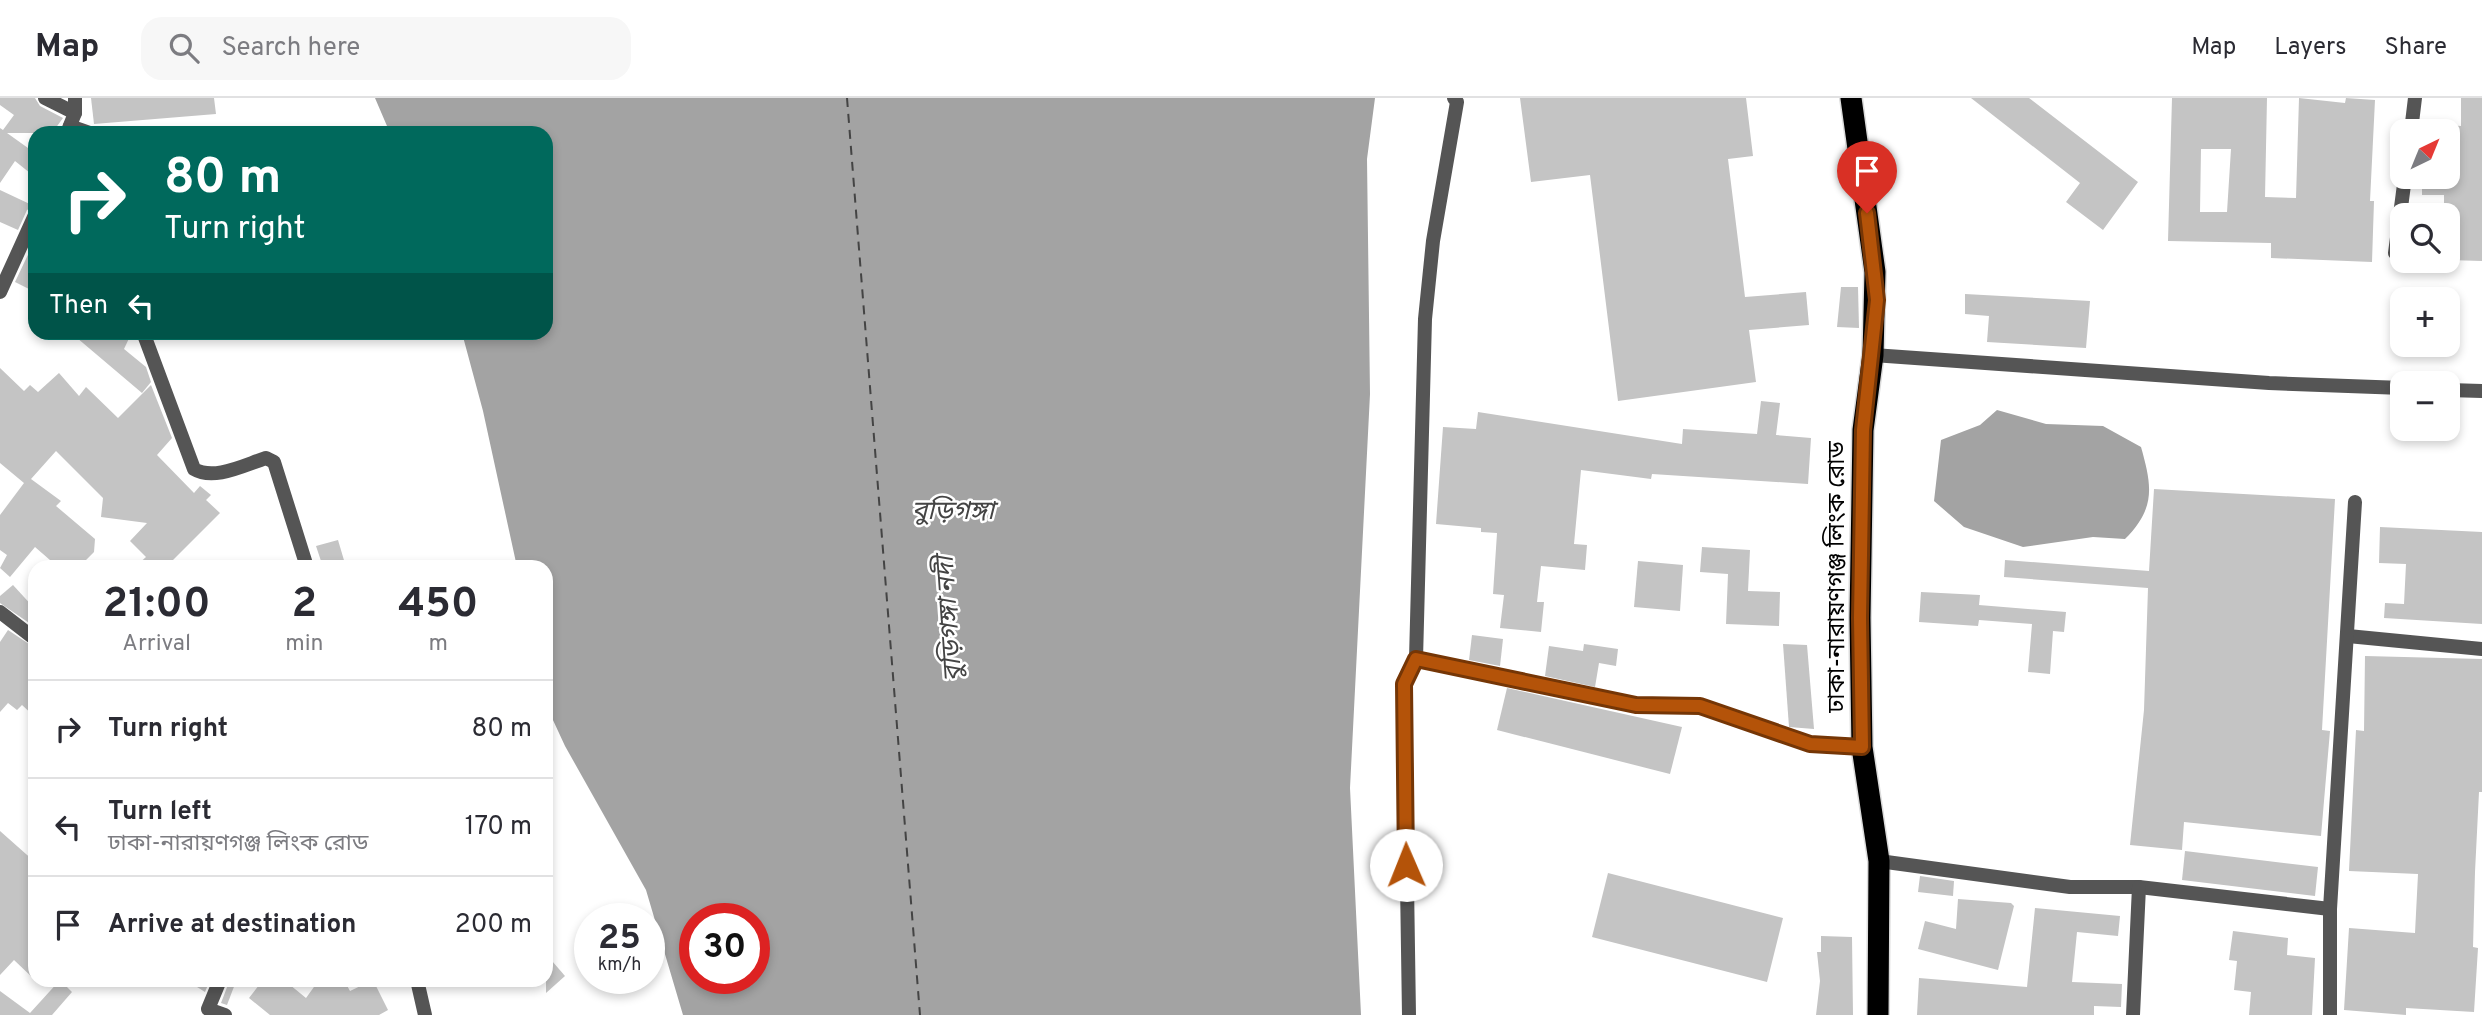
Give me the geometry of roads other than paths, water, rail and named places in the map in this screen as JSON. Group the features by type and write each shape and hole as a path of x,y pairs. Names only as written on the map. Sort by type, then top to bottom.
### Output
{"highway":[{"name":"ঢাকা-নারায়ণগঞ্জ লিংক রোড","path":"1851,98 1875,271 1873,355 1863,430 1860,525 1862,747 1879,861 1878,1015"}],"street":[{"path":"45,98 71,124"},
{"path":"71,124 75,98"},
{"path":"1409,1015 1404,684 1416,659 1425,319 1433,241 1457,102 1454,98"},
{"path":"2412,119 2415,98"},
{"path":"0,292 28,230"},
{"path":"146,340 194,469 203,475 266,458 274,462 305,560"},
{"path":"1873,355 2269,383 2390,388"},
{"path":"2460,390 2482,391"},
{"path":"2330,1015 2330,909 2355,502"},
{"path":"0,612 28,634"},
{"path":"2348,636 2482,649"},
{"path":"1416,659 1636,705 1700,706 1810,744 1862,747"},
{"path":"1879,861 2070,887 2139,887 2330,909"},
{"path":"2133,1015 2139,887"},
{"path":"217,987 208,1009 225,1015"},
{"path":"419,987 425,1015"}],"water":[{"name":"বুড়িগঙ্গা","path":"375,98 1375,98 1367,159 1370,394 1350,788 1361,1015 683,1015 665,954 665,903 650,903 646,890 553,720 553,560 515,560 483,411 464,340 553,340 553,126 387,126"},
{"path":"1997,410 2046,424 2103,426 2141,447 2148,473 2149,496 2142,517 2125,539 2093,537 2023,547 1964,527 1934,501 1941,440 1980,425"}],"water label":[{"name":"বুড়িগঙ্গা নদী","path":"948,619"}]}
